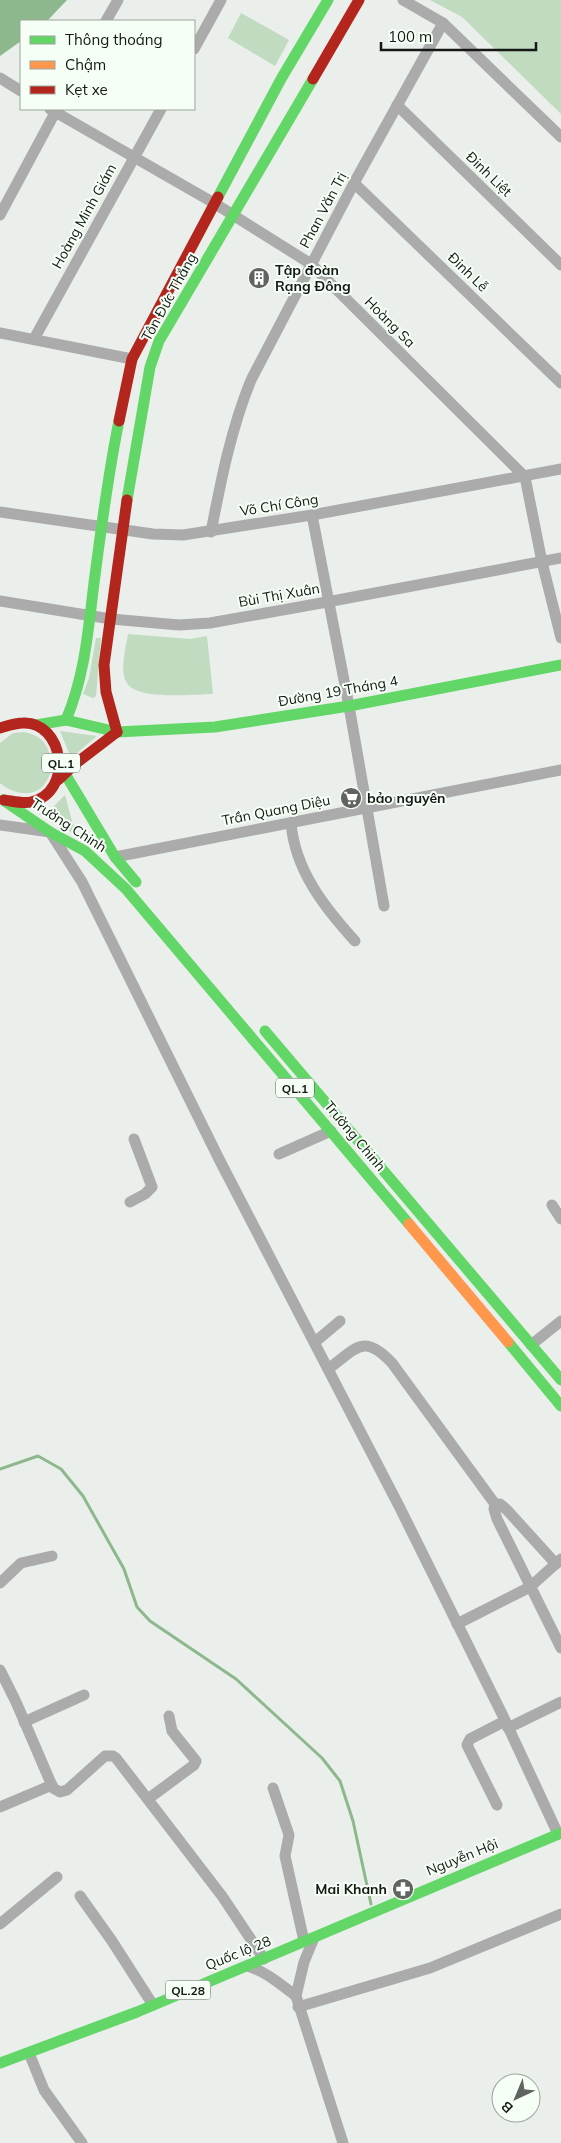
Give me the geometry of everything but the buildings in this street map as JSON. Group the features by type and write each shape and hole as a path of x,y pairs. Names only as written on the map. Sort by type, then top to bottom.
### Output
{"main road":[{"name":"Tôn Đức Thắng","path":"66,720 77,694 83,669 101,527 114,445 132,358 281,79 328,0"},
{"name":"Tôn Đức Thắng","path":"117,732 106,692 104,665 122,530 150,367 159,341 359,0"},
{"name":"Đường 19 Tháng 4","path":"36,726 66,720 117,732 215,727 349,706 561,665"},
{"name":"QL.1","path":"0,716 36,726 47,732 55,742 60,754 61,773 51,790 35,801 16,803 1,798"},
{"name":"QL.1","path":"0,728 9,724 23,723"},
{"path":"61,773 117,732"},
{"name":"Trường Chinh","path":"61,773 115,858 147,894"},
{"name":"Trường Chinh","path":"1,798 50,832 85,851 126,889 561,1406"},
{"name":"Trường Chinh","path":"256,1020 561,1380"},
{"name":"Nguyễn Hội","path":"374,1910 560,1833"},
{"name":"Quốc lộ 28","path":"0,2063 153,2005 264,1959 374,1910"}],"street":[{"path":"107,20 118,0"},
{"path":"195,47 221,0"},
{"path":"403,0 443,23 561,137"},
{"name":"Phan Văn Trị","path":"211,532 225,460 240,407 252,380 354,183 443,23"},
{"path":"0,78 20,90"},
{"name":"Đinh Liệt","path":"397,105 561,265"},
{"path":"0,215 54,110"},
{"name":"Hoàng Sa","path":"54,110 233,215 311,264 525,477"},
{"name":"Hoàng Minh Giám","path":"34,339 160,110"},
{"name":"Đinh Lễ","path":"354,183 561,383"},
{"path":"0,333 132,358"},
{"name":"Võ Chí Công","path":"0,512 152,534 183,535 312,516 561,469"},
{"path":"525,477 542,562 561,638"},
{"path":"312,516 327,602 349,706 384,906"},
{"name":"Bùi Thị Xuân","path":"0,601 111,619 179,625 210,622 327,602 561,558"},
{"name":"Trần Quang Diệu","path":"115,858 561,770"},
{"path":"291,823 293,839 306,874 331,915 355,941"},
{"path":"0,826 50,832 82,882 216,1153 328,1369 560,1833"},
{"path":"279,1154 331,1131"},
{"path":"130,1202 145,1194 152,1187 134,1139"},
{"path":"552,1205 561,1219"},
{"path":"314,1342 340,1321"},
{"path":"531,1345 561,1321"},
{"path":"328,1369 359,1346 366,1344 377,1348 392,1363 495,1504 495,1514 561,1648"},
{"path":"457,1624 530,1587 558,1562 507,1510 500,1504 495,1504"},
{"path":"0,1583 21,1563 52,1556"},
{"path":"0,1670 52,1785 56,1790 63,1792 67,1790 105,1756 113,1756 120,1762 222,1896 264,1959"},
{"path":"24,1722 84,1696"},
{"path":"496,1805 467,1745 470,1740 561,1702"},
{"path":"148,1799 194,1765 196,1761 172,1731 169,1716"},
{"path":"0,1807 52,1785"},
{"path":"273,1788 289,1834 285,1856 310,1938 297,2002"},
{"path":"0,1924 57,1877"},
{"path":"80,1896 128,1964 153,2005"},
{"path":"297,2002 430,1968 561,1914"},
{"path":"247,1966 256,1968 274,1979 297,2002 343,2143"},
{"path":"29,2052 44,2090 82,2143"}],"shaded area":[{"path":"0,0 67,0 48,20 20,20 20,42 0,56"},
{"path":"430,0 561,0 561,114 462,17"},
{"path":"241,13 289,40 275,66 228,38"},
{"path":"128,634 190,639 207,636 213,694 167,695 133,689 127,683 124,672"},
{"path":"96,638 101,638 96,696 93,698 83,694 89,678"},
{"path":"60,731 97,736 71,758"},
{"path":"24,732 42,740 54,767 41,788 31,793 20,793 0,783 0,743 13,733"},
{"path":"65,795 72,821 79,837 39,813 53,807"}],"waterway":[{"path":"0,1469 38,1456 61,1469 83,1496 124,1569 137,1607 150,1621 236,1679 322,1758 340,1781 353,1821 371,1904"}],"traffic: fast":[{"path":"218,197 281,79 328,0"},
{"path":"127,500 150,367 159,341 313,79"},
{"path":"66,720 82,670 111,461 119,421"},
{"path":"36,725 66,720 117,732 215,727 349,706 561,665"},
{"path":"61,767 115,857 136,882"},
{"path":"3,800 50,832 85,851 126,889 409,1224"},
{"path":"265,1031 561,1380"},
{"path":"508,1342 561,1406"},
{"path":"0,2063 137,2012 561,1833"}],"traffic: slow":[{"path":"409,1224 508,1342"}],"traffic: jam":[{"path":"313,79 359,0"},
{"path":"119,421 132,359 218,197"},
{"path":"117,732 106,692 104,665 127,500"},
{"path":"0,728 20,723 37,725 47,733 55,744 59,758 58,772 54,785 45,796 28,803 4,800"},
{"path":"58,780 75,764 117,732"}],"place":[{"name":"Tập đoàn Rạng Đông","path":"259,278"},
{"name":"bảo nguyên","path":"351,798"},
{"name":"Mai Khanh","path":"403,1889"}]}
